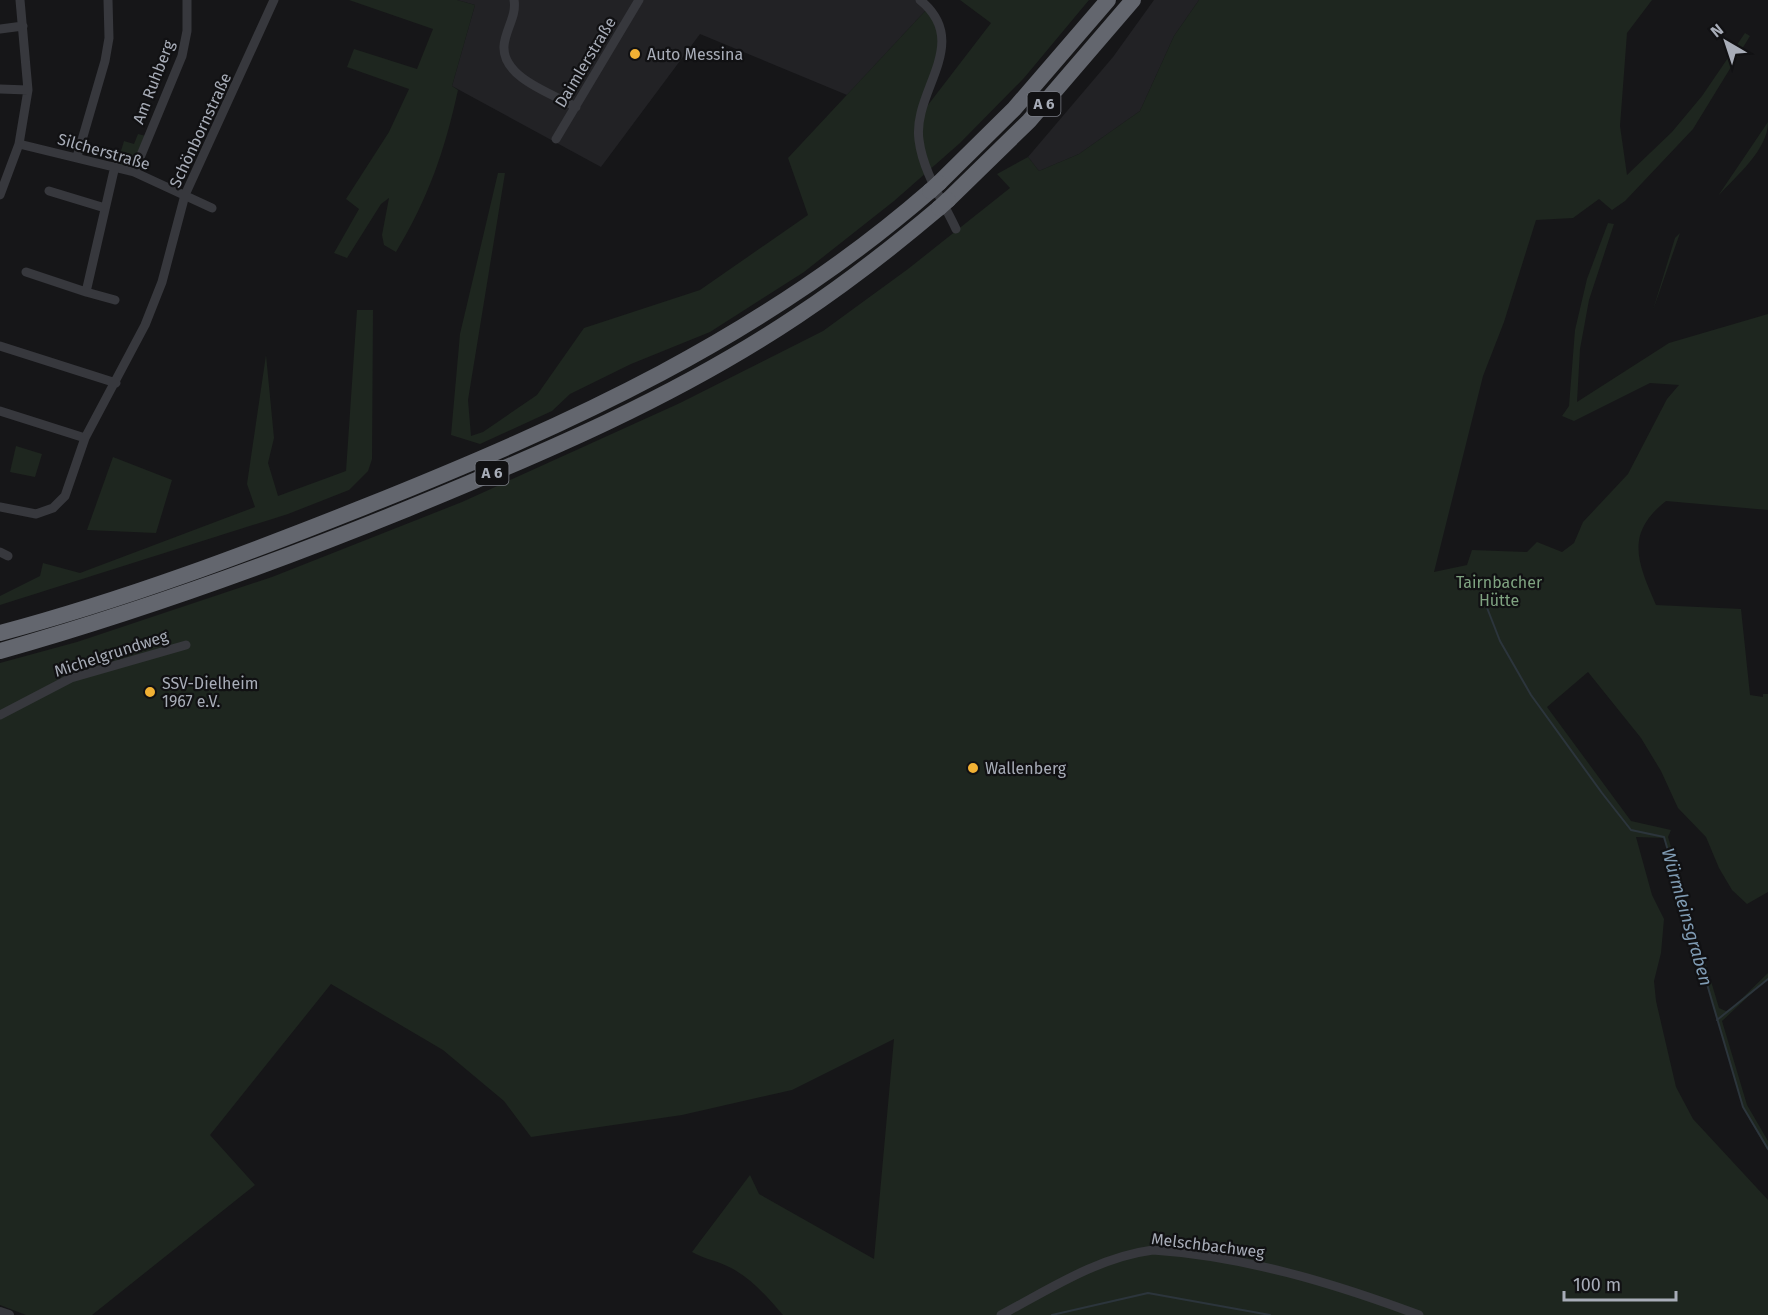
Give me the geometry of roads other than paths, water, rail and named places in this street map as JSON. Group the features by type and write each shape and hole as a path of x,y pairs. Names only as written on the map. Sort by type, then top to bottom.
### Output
{"highway":[{"name":"A 6","path":"0,633 110,599 312,528 441,476 633,389 722,341 811,285 887,228 935,187 1014,109 1108,0"},
{"name":"A 6","path":"0,651 114,617 308,548 570,440 719,364 795,318 860,272 944,204 1036,114 1133,0"}],"street":[{"path":"0,195 19,144 28,90 20,0"},
{"path":"77,157 105,61 109,38 108,0"},
{"name":"Am Ruhberg","path":"134,172 182,56 187,31 187,0"},
{"name":"Schönbornstraße","path":"0,507 36,514 53,508 65,496 85,438 116,383 162,282 185,195 274,0"},
{"path":"514,0 515,7 504,46 506,59 518,76 576,107"},
{"name":"Daimlerstraße","path":"556,139 639,0"},
{"path":"920,0 937,21 942,43 936,72 920,110 919,141 924,163 956,229"},
{"path":"0,29 22,26"},
{"path":"0,89 28,90"},
{"name":"Silcherstraße","path":"19,144 134,172 212,208"},
{"path":"86,292 115,166"},
{"path":"49,191 105,208"},
{"path":"26,272 115,300"},
{"path":"0,346 116,383"},
{"path":"0,411 85,438"},
{"name":"Michelgrundweg","path":"0,715 71,678 186,645"},
{"name":"Melschbachweg","path":"1001,1315 1098,1266 1139,1252 1153,1250 1256,1265 1306,1276 1419,1315"},
{"path":"0,1312 9,1315"}],"waterway":[{"name":"Würmleinsgraben","path":"1484,600 1500,641 1531,695 1602,793 1631,830 1664,837 1743,1107 1768,1149"},
{"path":"1717,1020 1768,979"},
{"path":"1052,1315 1148,1293 1270,1315"}],"place":[{"name":"Auto Messina","path":"635,54"},
{"name":"SSV-Dielheim 1967 e.V.","path":"150,692"},
{"name":"Wallenberg","path":"973,768"}],"park label":[{"name":"Tairnbacher Hütte","path":"1499,591"}]}
